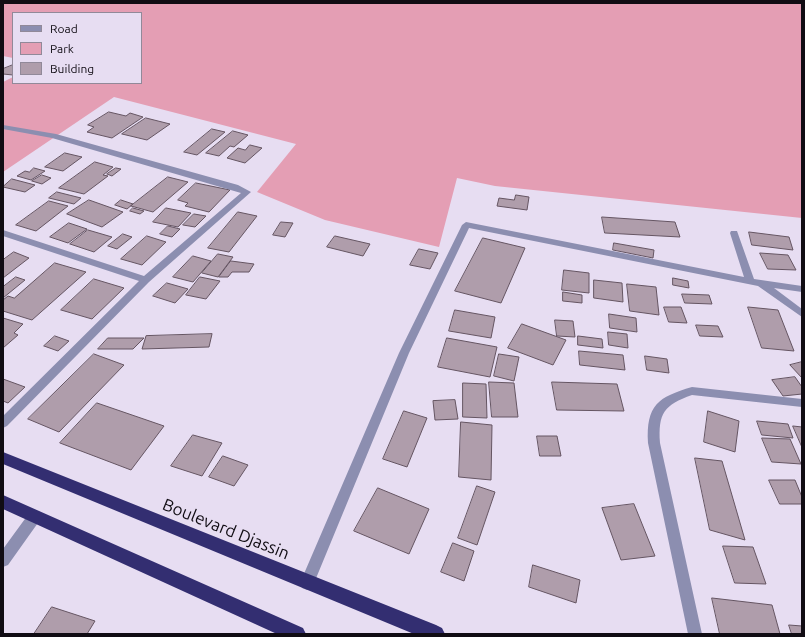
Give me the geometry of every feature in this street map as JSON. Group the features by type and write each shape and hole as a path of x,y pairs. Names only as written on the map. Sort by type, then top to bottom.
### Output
{"highway":[{"name":"Boulevard Djassin","path":"3,458 307,583 436,634"},
{"path":"3,502 297,634"}],"street":[{"path":"3,127 53,136 235,186 247,192 146,280 3,423"},
{"path":"307,583 404,353 466,225 802,290"},
{"path":"734,232 755,282 802,314"},
{"path":"3,233 146,280"},
{"path":"695,634 654,443 653,429 657,411 671,398 692,391 802,403"},
{"path":"3,560 35,516"}],"green space":[{"path":"3,3 802,3 802,218 495,186 457,178 439,247 325,220 257,192 296,144 114,97 3,172 3,82 12,78 12,84 142,84 142,12 12,12 12,58 3,56"}],"building":[{"path":"12,65 12,75 3,74 3,69"},
{"path":"109,112 126,116 130,113 143,117 112,138 87,132 94,127 88,125"},
{"path":"146,118 170,124 147,140 122,134"},
{"path":"212,129 225,132 197,155 184,152"},
{"path":"233,131 248,135 234,147 230,146 219,156 206,153"},
{"path":"250,145 262,148 245,163 227,158 238,148 245,150"},
{"path":"65,153 82,157 63,171 45,167"},
{"path":"95,162 113,167 103,175 108,176 84,194 59,188"},
{"path":"34,168 45,171 31,180 17,176 25,171 29,172"},
{"path":"116,168 121,169 112,176 107,174"},
{"path":"42,175 51,178 42,184 32,181"},
{"path":"168,177 188,182 153,212 131,206"},
{"path":"12,179 35,185 25,192 3,187"},
{"path":"196,183 230,190 209,212 185,206 188,203 178,200"},
{"path":"57,192 81,198 74,204 49,198"},
{"path":"516,195 529,197 527,210 497,206 499,198 514,200"},
{"path":"89,200 123,212 102,227 67,214"},
{"path":"121,200 133,204 127,209 115,205"},
{"path":"49,201 68,206 36,231 16,225"},
{"path":"133,208 144,211 140,214 130,211"},
{"path":"166,208 191,213 178,227 153,222"},
{"path":"238,212 257,216 229,252 208,248"},
{"path":"194,214 206,216 195,227 183,225"},
{"path":"602,217 675,222 680,237 605,233"},
{"path":"281,222 293,223 285,237 273,235"},
{"path":"69,223 87,229 68,243 50,237"},
{"path":"168,226 180,229 172,237 160,234"},
{"path":"88,230 112,237 94,252 70,244"},
{"path":"749,232 789,237 793,250 752,245"},
{"path":"123,234 132,237 117,249 108,246"},
{"path":"147,236 166,242 142,265 121,259"},
{"path":"335,236 370,244 363,256 327,247"},
{"path":"483,238 525,248 501,303 455,291"},
{"path":"614,243 654,250 653,258 613,250"},
{"path":"419,249 438,253 430,269 410,265"},
{"path":"14,252 29,258 3,278 3,260"},
{"path":"760,253 788,255 796,270 768,269"},
{"path":"218,254 233,257 218,277 202,273"},
{"path":"193,256 211,261 193,282 173,277"},
{"path":"231,261 254,264 249,272 232,272 228,277 219,277"},
{"path":"55,263 86,272 32,320 3,311 3,300 8,296 14,298"},
{"path":"564,270 589,273 589,293 562,290"},
{"path":"16,277 25,280 3,298 3,287"},
{"path":"200,277 220,281 206,299 186,295"},
{"path":"673,278 688,281 689,288 673,285"},
{"path":"94,279 124,288 92,319 61,310"},
{"path":"594,280 622,283 623,302 594,298"},
{"path":"167,283 188,289 175,303 153,296"},
{"path":"627,284 656,287 659,315 630,311"},
{"path":"563,292 582,295 582,303 563,301"},
{"path":"682,294 709,295 712,304 685,303"},
{"path":"664,307 681,307 687,323 669,322"},
{"path":"748,307 778,310 794,351 762,348"},
{"path":"455,310 495,317 491,338 449,331"},
{"path":"609,314 636,318 637,332 610,328"},
{"path":"3,318 23,324 14,333 18,335 3,348"},
{"path":"555,320 573,321 575,337 557,336"},
{"path":"522,324 566,340 553,365 508,348"},
{"path":"696,325 718,326 723,337 700,336"},
{"path":"608,332 627,334 628,348 609,345"},
{"path":"212,334 209,347 142,349 146,336"},
{"path":"55,336 69,341 58,351 44,346"},
{"path":"578,336 602,339 603,348 578,345"},
{"path":"108,338 144,338 133,349 98,349"},
{"path":"447,338 497,347 490,377 438,367"},
{"path":"579,351 623,355 625,370 580,365"},
{"path":"94,354 124,365 59,432 28,419"},
{"path":"499,354 519,357 514,381 494,376"},
{"path":"645,356 667,359 669,373 647,370"},
{"path":"802,362 802,378 790,365"},
{"path":"795,377 802,387 802,394 783,396 772,380"},
{"path":"3,379 25,387 8,403 3,401"},
{"path":"489,382 514,383 518,417 492,417"},
{"path":"552,382 617,384 624,411 557,410"},
{"path":"463,383 486,384 487,418 463,417"},
{"path":"455,400 458,419 435,420 433,401"},
{"path":"97,403 164,426 131,470 60,443"},
{"path":"404,411 427,418 407,467 383,459"},
{"path":"708,411 739,421 735,452 704,442"},
{"path":"757,421 788,424 793,438 762,435"},
{"path":"461,422 492,425 491,480 459,477"},
{"path":"793,426 802,427 802,447"},
{"path":"193,435 222,443 202,476 171,466"},
{"path":"537,436 557,436 561,456 540,456"},
{"path":"762,438 790,439 801,464 772,462"},
{"path":"223,456 248,465 234,486 209,477"},
{"path":"695,458 722,461 745,540 710,530"},
{"path":"769,480 795,480 802,497 802,504 780,504"},
{"path":"477,486 495,492 477,545 458,538"},
{"path":"378,488 429,509 409,554 354,531"},
{"path":"634,504 655,556 621,560 602,508"},
{"path":"453,543 474,551 464,581 441,572"},
{"path":"723,546 753,547 766,584 735,583"},
{"path":"533,565 580,580 576,603 529,587"},
{"path":"712,598 772,605 780,634 720,634"},
{"path":"52,607 95,621 87,634 34,634"},
{"path":"789,625 802,626 802,634 792,634"}]}
